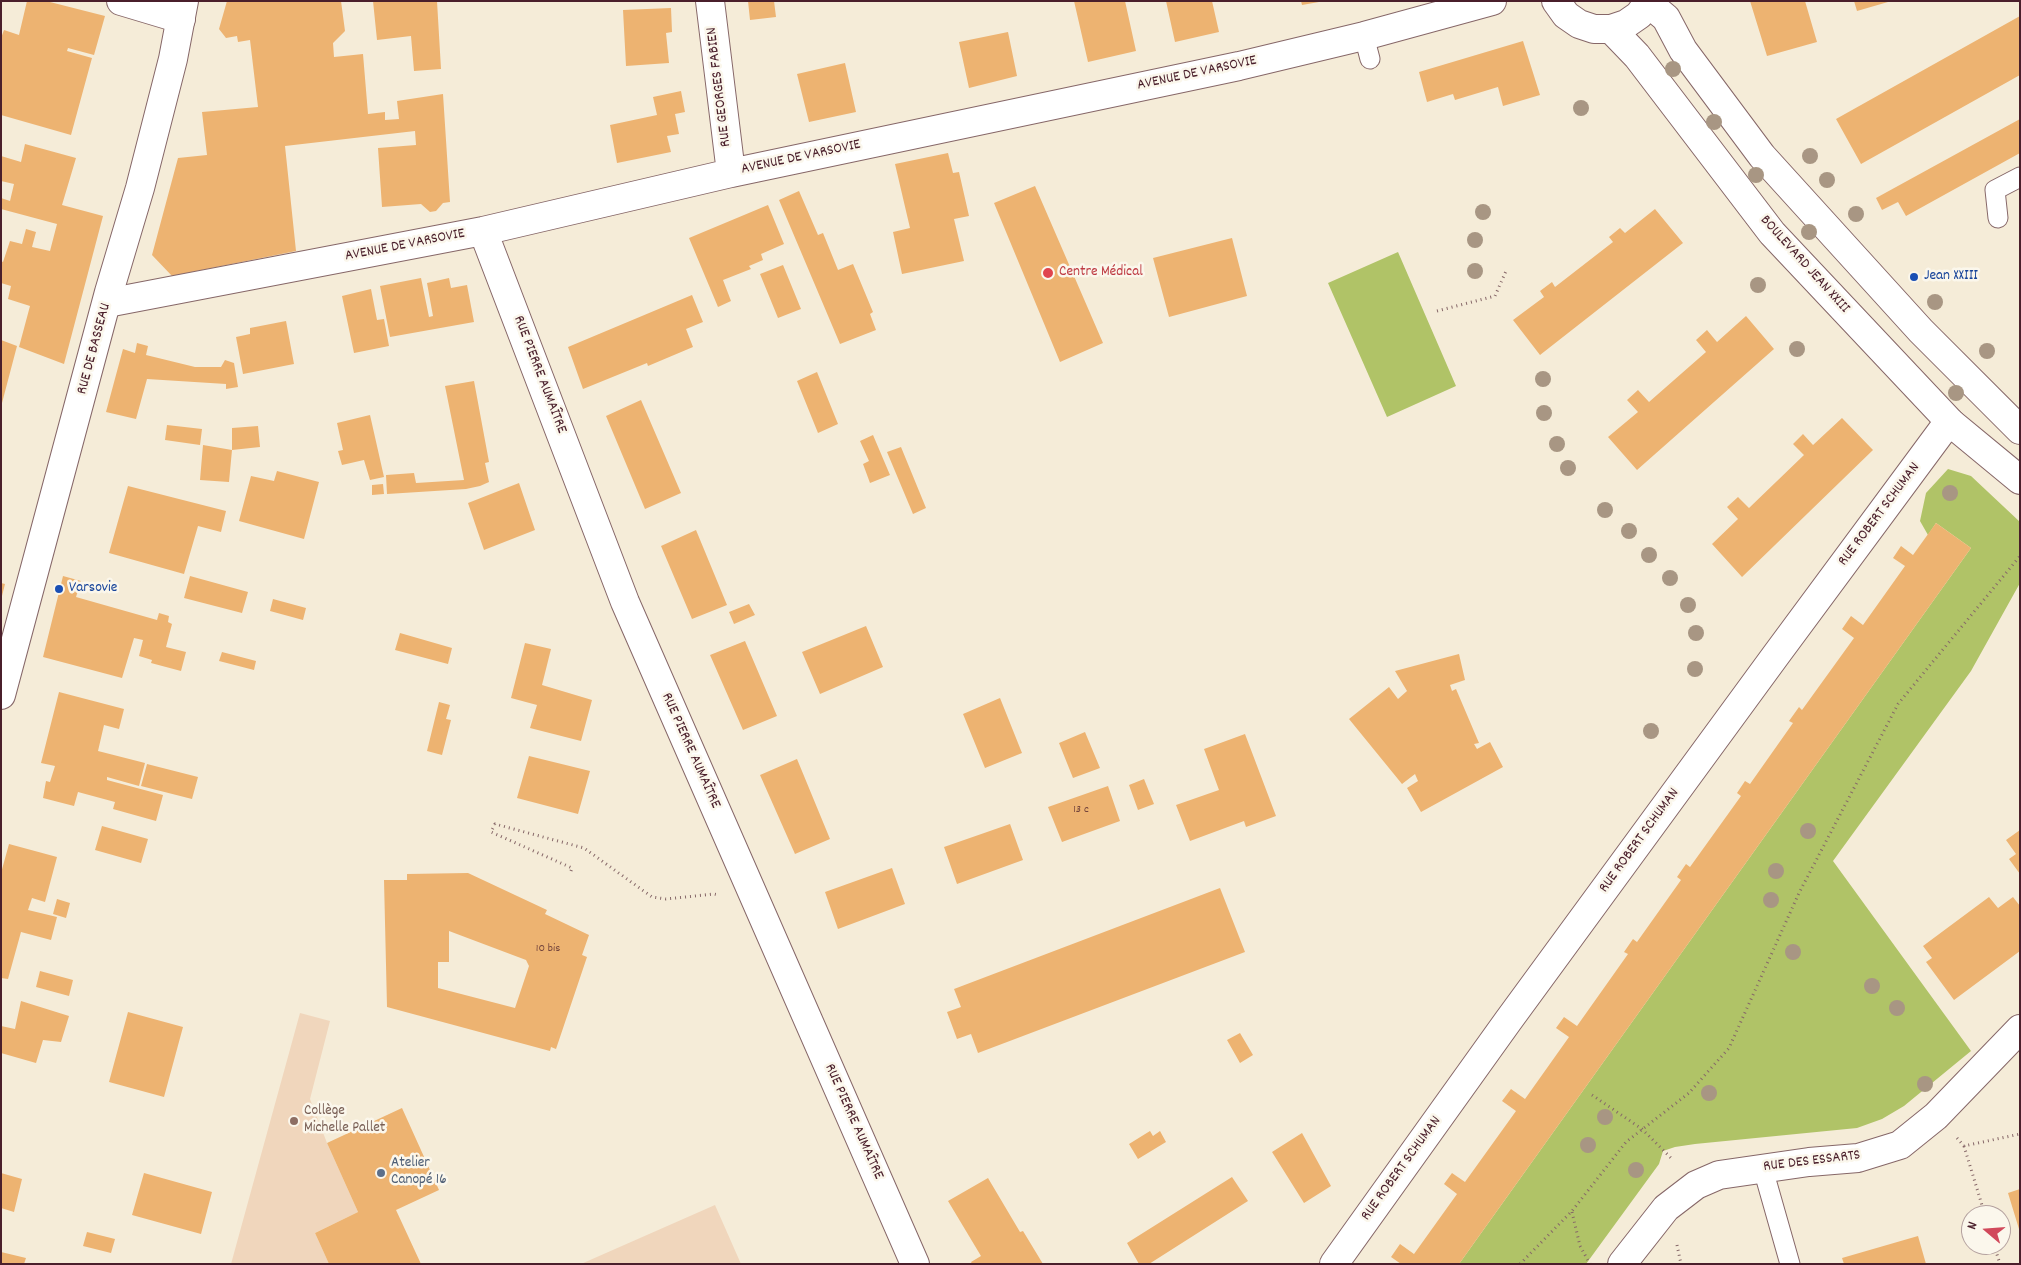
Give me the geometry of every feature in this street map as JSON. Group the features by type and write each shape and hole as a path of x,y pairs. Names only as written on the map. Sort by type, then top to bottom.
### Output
{"street":[{"path":"122,1 183,10"},
{"name":"RUE GEORGES FABIEN","path":"710,1 731,173"},
{"name":"AVENUE DE VARSOVIE","path":"107,303 483,231 731,173 1239,66 1367,48 1492,1"},
{"path":"1556,1 1566,15 1579,24 1594,29 1611,29 1626,24 1639,15 1649,2 1666,18 1683,50 1762,156 1921,331 2020,430"},
{"name":"RUE DE BASSEAU","path":"1,695 140,188 173,59 183,10"},
{"name":"BOULEVARD JEAN XXIII","path":"1611,29 1637,56 1772,232 1951,423 2020,480"},
{"name":"RUE PIERRE AUMAÎTRE","path":"483,231 625,602 915,1264"},
{"name":"RUE ROBERT SCHUMAN","path":"1334,1264 1508,1021 1776,655 1941,432 1951,423"},
{"name":"RUE DES ESSARTS","path":"1622,1264 1666,1208 1696,1184 1719,1175 1858,1158 1900,1145 1936,1116 2020,1029"}],"lane":[{"path":"1998,218 1995,190 2020,177"},
{"path":"1763,1169 1790,1264"}],"path":[{"path":"1437,311 1495,296 1506,271"},
{"path":"1520,1264 1572,1211 1626,1142 1689,1093 1729,1048 1800,893 1898,704 2020,556"},
{"path":"571,872 572,868 491,832 495,824 584,848 652,897 666,899 714,894 723,896"},
{"path":"1592,1095 1642,1129 1672,1159"},
{"path":"1936,1116 1964,1146 1982,1205"},
{"path":"1964,1146 2020,1134"},
{"path":"1572,1211 1580,1246 1590,1264"}],"shaded area":[{"name":"Collège Michelle Pallet","path":"300,1013 330,1021 310,1099 327,1143 358,1212 315,1233 329,1264 231,1264"},
{"path":"715,1205 741,1264 581,1264"}],"green space":[{"path":"1398,252 1456,386 1387,417 1328,283"},
{"path":"1948,469 1971,476 2020,522 2020,583 1971,671 1833,861 1971,1051 1904,1106 1882,1119 1857,1128 1695,1144 1663,1151 1659,1164 1586,1264 1459,1264 1971,548 1936,523 1928,535 1920,521 1926,493"}],"building":[{"path":"27,1 46,1 105,16 94,55 68,48 67,51 92,58 71,135 1,115 1,38 4,30 19,35"},
{"path":"227,1 341,1 345,31 333,43 334,57 363,54 368,114 385,112 385,120 399,119 397,101 443,94 450,202 443,203 436,211 430,212 421,204 382,207 378,148 416,145 415,131 285,146 296,251 172,276 152,255 178,158 207,155 202,112 258,107 250,40 238,42 237,36 226,38 219,29"},
{"path":"373,1 437,1 441,69 414,71 411,36 377,40"},
{"path":"748,1 774,1 776,17 750,20"},
{"path":"1074,1 1125,1 1136,51 1088,62"},
{"path":"1166,1 1212,1 1219,32 1175,42"},
{"path":"1301,1 1319,1 1319,2 1302,5"},
{"path":"1750,1 1805,1 1817,42 1767,56"},
{"path":"1854,1 1888,1 1888,2 1857,11"},
{"path":"671,8 672,32 666,33 669,63 626,66 623,10"},
{"path":"2020,16 2020,75 1861,164 1836,119"},
{"path":"1008,32 1017,76 969,88 959,42"},
{"path":"1523,41 1540,95 1503,106 1498,87 1455,100 1453,94 1427,102 1419,72"},
{"path":"845,63 856,112 809,122 797,74"},
{"path":"681,91 685,112 675,114 679,134 667,136 671,152 617,163 610,125 657,115 653,97"},
{"path":"2020,119 2020,153 1906,216 1898,202 1882,210 1876,198"},
{"path":"25,144 76,158 62,205 103,216 64,364 19,347 30,306 8,299 11,286 1,283 1,261 3,262 10,241 22,244 26,229 36,232 32,247 50,251 57,224 1,209 1,198 10,201 14,184 1,181 1,156 21,162"},
{"path":"948,153 953,173 959,172 969,216 954,219 964,261 902,274 893,232 910,228 895,164"},
{"name":"Centre Médical","path":"1035,186 1103,343 1060,362 994,203"},
{"path":"799,191 818,235 823,233 838,270 853,264 873,312 870,314 876,330 840,344 779,200"},
{"path":"768,205 784,244 761,254 763,260 749,266 751,269 723,280 731,301 718,307 689,238"},
{"path":"1655,209 1683,243 1540,355 1513,320 1544,297 1540,291 1552,282 1555,287 1613,242 1609,237 1620,228 1625,233"},
{"path":"1232,238 1247,296 1169,317 1153,258"},
{"path":"783,265 801,309 778,318 760,274"},
{"path":"421,278 429,317 433,316 427,283 449,278 451,288 467,285 474,322 390,337 380,286"},
{"path":"371,289 377,320 384,319 389,346 354,353 342,296"},
{"path":"692,295 703,322 686,329 693,347 648,366 647,363 583,389 568,347"},
{"path":"1746,316 1774,349 1637,470 1608,437 1638,412 1627,400 1638,390 1649,402 1706,352 1696,340 1707,330 1717,342"},
{"path":"286,321 294,364 243,374 236,337 250,334 250,328"},
{"path":"1,340 17,346 2,403 1,402"},
{"path":"137,343 148,346 146,355 195,367 221,367 225,360 234,363 238,387 226,389 226,384 147,379 136,419 106,412 123,349 135,353"},
{"path":"817,372 838,424 818,433 797,381"},
{"path":"474,381 489,462 485,463 489,482 466,489 387,494 386,475 414,473 416,483 464,480 445,386"},
{"path":"641,400 681,493 645,509 606,416"},
{"path":"370,415 384,477 370,480 364,460 342,465 338,451 343,450 337,423"},
{"path":"1842,418 1873,450 1742,577 1712,544 1738,519 1727,507 1738,497 1749,508 1804,455 1793,444 1803,434 1813,445"},
{"path":"167,425 202,429 200,445 165,440"},
{"path":"258,426 260,447 232,450 232,428"},
{"path":"873,435 890,475 870,483 863,464 869,461 860,441"},
{"path":"203,445 232,450 229,482 200,480"},
{"path":"901,447 926,508 913,514 887,452"},
{"path":"277,471 319,482 304,539 239,521 251,476 274,481"},
{"path":"519,483 535,530 484,550 468,503"},
{"path":"383,484 384,494 372,495 372,485"},
{"path":"128,486 226,511 221,532 198,526 184,574 109,553"},
{"path":"1936,523 1971,548 1459,1264 1401,1264 1391,1257 1400,1244 1414,1254 1457,1194 1444,1184 1452,1173 1465,1182 1516,1111 1502,1101 1511,1089 1525,1099 1569,1037 1556,1028 1564,1017 1577,1026 1628,954 1624,952 1633,939 1637,942 1681,880 1677,877 1686,864 1690,867 1741,796 1737,793 1745,781 1750,784 1793,723 1789,721 1799,707 1802,710 1854,638 1842,629 1851,616 1863,625 1905,566 1893,558 1901,546 1913,555"},
{"path":"696,530 727,605 692,619 661,546"},
{"path":"63,576 81,581 76,597 157,620 159,613 169,616 168,622 172,624 166,647 186,652 181,671 151,663 152,660 139,656 143,640 134,638 122,678 43,657"},
{"path":"190,576 248,592 242,613 184,598"},
{"path":"1,583 5,584 2,596 1,596"},
{"path":"273,599 306,608 303,620 270,611"},
{"path":"749,604 755,615 734,624 729,612"},
{"path":"866,626 883,667 820,694 802,652"},
{"path":"400,633 452,648 448,664 395,650"},
{"path":"745,641 777,716 743,730 710,655"},
{"path":"525,643 551,649 542,685 592,700 581,741 530,728 537,705 511,698"},
{"path":"222,652 256,661 254,670 219,661"},
{"path":"1459,654 1465,680 1450,685 1452,691 1456,689 1479,743 1474,744 1477,749 1490,742 1503,767 1421,812 1407,788 1418,781 1415,774 1402,784 1349,719 1389,687 1398,699 1407,691 1395,671"},
{"path":"59,692 124,709 119,729 104,725 98,751 145,763 139,786 107,777 107,780 163,795 156,821 113,809 115,802 78,792 74,806 43,798 46,781 50,782 55,766 41,763"},
{"path":"1000,698 1022,753 985,768 963,714"},
{"path":"439,702 450,705 446,719 451,720 442,755 427,751"},
{"path":"1085,732 1100,768 1073,778 1059,743"},
{"path":"1245,734 1276,816 1246,827 1244,821 1190,841 1176,805 1219,790 1204,749"},
{"path":"529,756 590,771 578,814 517,798"},
{"path":"797,759 830,839 795,854 760,775"},
{"path":"147,764 198,777 192,799 141,786"},
{"path":"1144,779 1154,804 1138,810 1129,785"},
{"path":"1108,786 1120,821 1062,842 1048,807"},
{"path":"1010,824 1023,860 957,884 944,847"},
{"path":"102,826 148,839 141,863 95,850"},
{"path":"2020,830 2020,874 2009,859 2016,854 2006,840"},
{"path":"9,844 57,857 45,902 32,898 28,910 57,917 51,940 21,932 8,979 1,978 1,873"},
{"path":"892,868 905,904 838,929 825,892"},
{"path":"468,873 547,910 545,914 589,935 582,955 587,957 556,1049 551,1047 550,1051 387,1007 384,880 407,880 407,874","holes":["449,931 526,960 529,966 515,1008 438,988 438,962 449,962"]},
{"path":"1220,888 1245,952 978,1053 971,1034 957,1039 947,1012 961,1007 954,989"},
{"path":"1989,897 1998,908 2013,897 2020,906 2020,951 1954,1000 1926,962 1932,958 1923,946"},
{"path":"57,899 70,903 66,918 53,914"},
{"path":"40,971 73,980 69,996 36,987"},
{"path":"21,1001 69,1016 61,1042 43,1040 36,1063 1,1053 1,1026 15,1029"},
{"path":"128,1012 183,1027 164,1097 109,1082"},
{"path":"1240,1033 1253,1055 1240,1063 1227,1040"},
{"path":"402,1108 439,1190 396,1210 421,1264 329,1264 315,1233 358,1212 327,1143"},
{"path":"1150,1131 1153,1136 1160,1131 1166,1142 1138,1159 1129,1144"},
{"path":"1302,1133 1331,1186 1304,1203 1272,1152"},
{"path":"1,1173 22,1179 14,1212 1,1208"},
{"path":"144,1173 212,1192 201,1234 132,1215"},
{"path":"1232,1177 1248,1201 1149,1264 1139,1264 1127,1243"},
{"path":"988,1178 1020,1232 1023,1231 1043,1264 972,1264 971,1262 981,1256 948,1201"},
{"path":"2020,1189 2020,1228 2019,1229 2008,1193"},
{"path":"87,1232 115,1239 111,1253 83,1246"},
{"path":"1918,1236 1926,1264 1844,1264 1842,1258"},
{"path":"1,1252 26,1258 24,1264 1,1264"}],"place":[{"name":"Centre Médical","path":"1048,273"},
{"name":"Jean XXIII","path":"1914,277"},
{"name":"Varsovie","path":"59,589"},
{"name":"Collège Michelle Pallet","path":"294,1121"},
{"name":"Atelier Canopé 16","path":"381,1173"}]}
